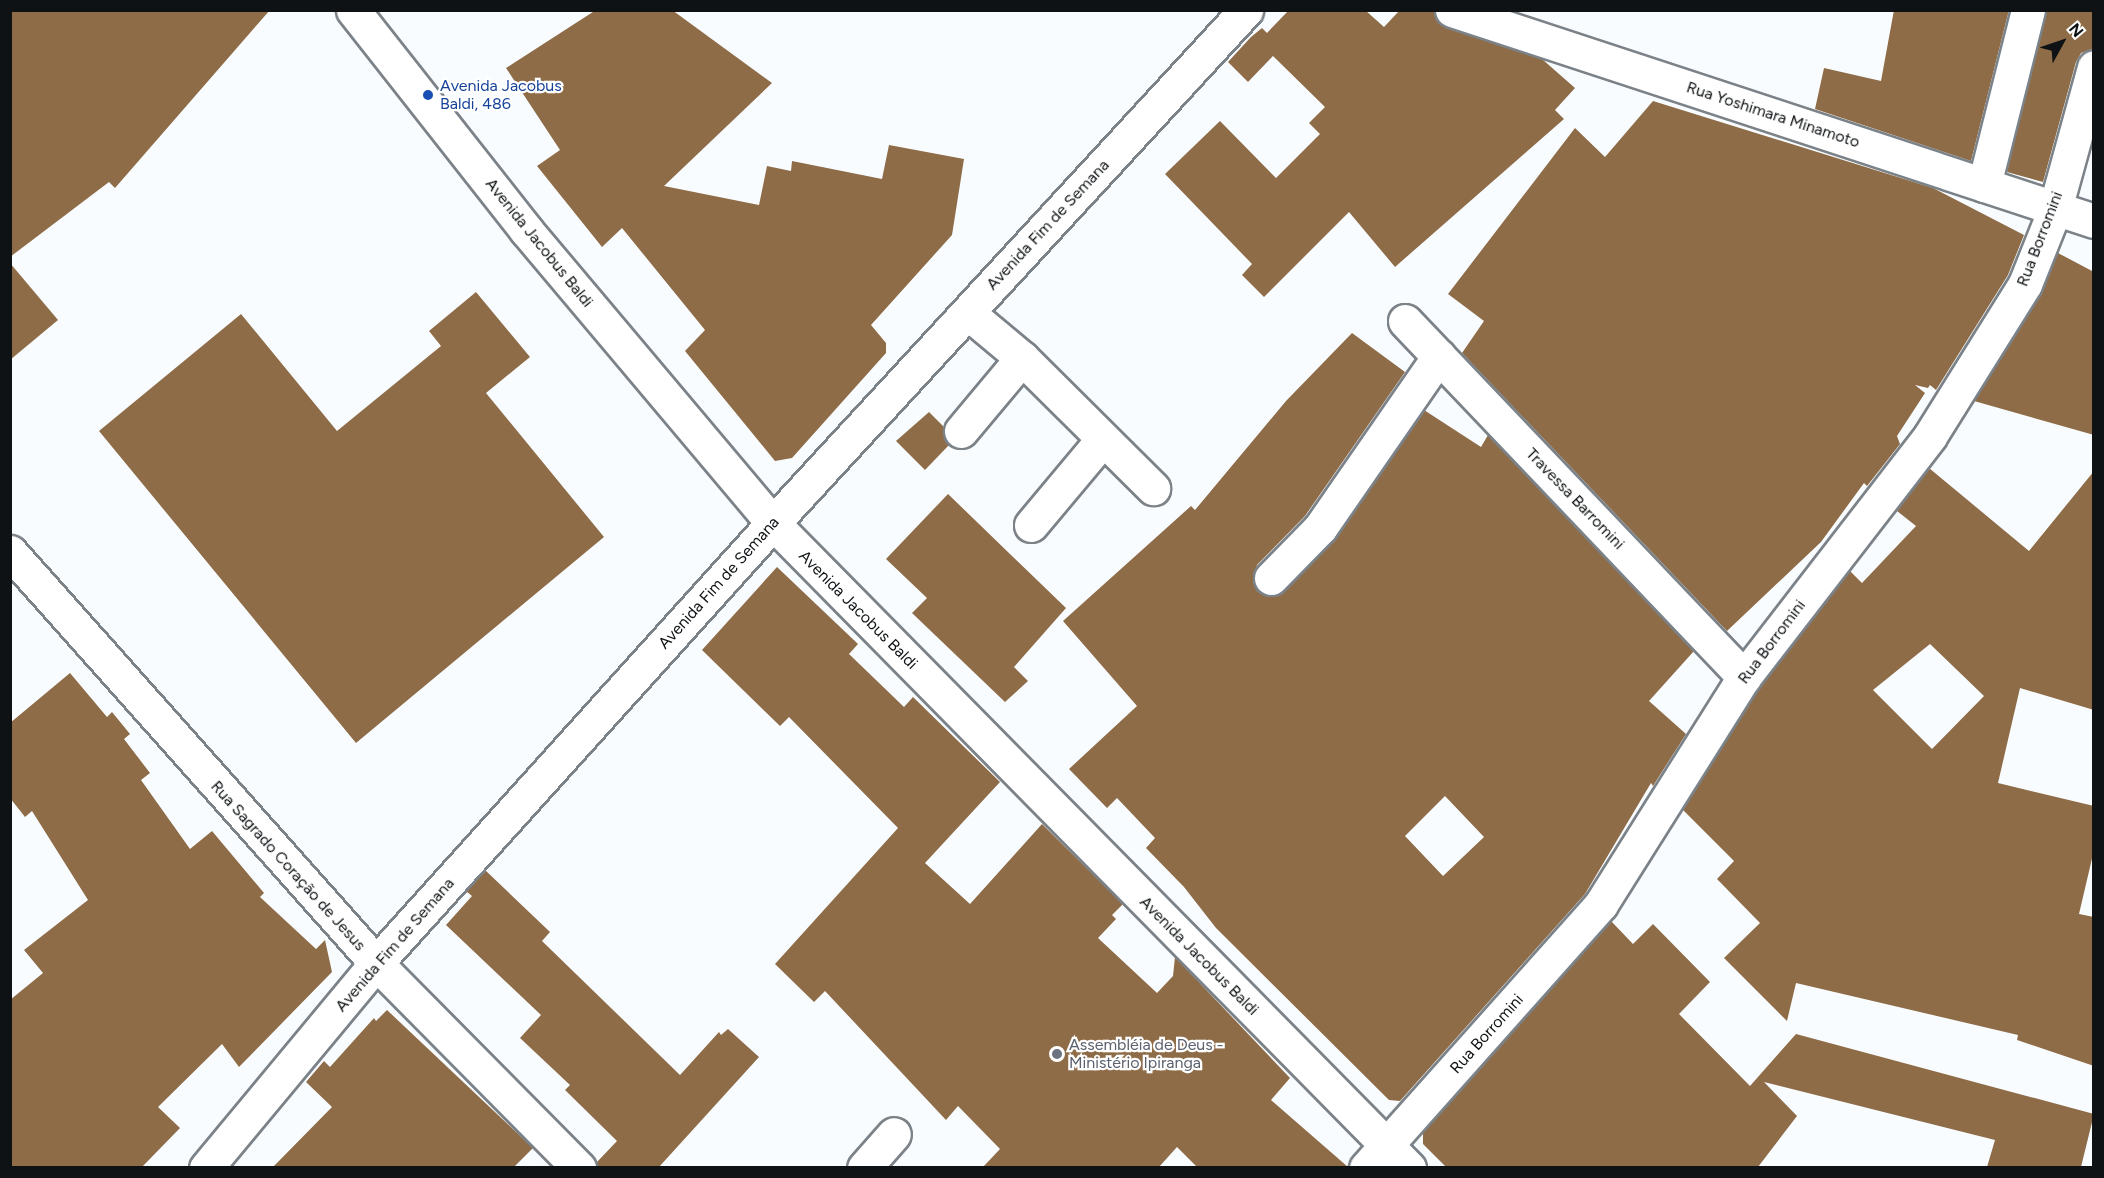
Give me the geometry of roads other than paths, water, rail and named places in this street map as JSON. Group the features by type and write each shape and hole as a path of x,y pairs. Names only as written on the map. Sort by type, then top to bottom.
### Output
{"street":[{"name":"Avenida Jacobus Baldi","path":"353,10 526,230 774,523 1387,1160"},
{"name":"Avenida Fim de Semana","path":"206,1167 376,963 774,523 1246,10"},
{"name":"Rua Yoshimara Minamoto","path":"1452,10 2094,221"},
{"path":"1984,185 2028,10"},
{"name":"Rua Borromini","path":"1387,1160 1601,904 1744,677 1930,435 2025,284 2055,209 2094,67"},
{"path":"968,313 1022,358 1154,489"},
{"name":"Travessa Barromini","path":"1405,321 1744,677"},
{"path":"1271,578 1320,528 1439,356"},
{"path":"961,431 1022,358"},
{"path":"1031,525 1103,439"},
{"name":"Rua Sagrado Coração de Jesus","path":"10,552 376,963 579,1167"},
{"path":"864,1167 894,1134"}],"place":[{"name":"Avenida Jacobus Baldi, 486","path":"428,95"},
{"name":"Assembléia de Deus - Ministério Ipiranga","path":"1057,1054"}]}
